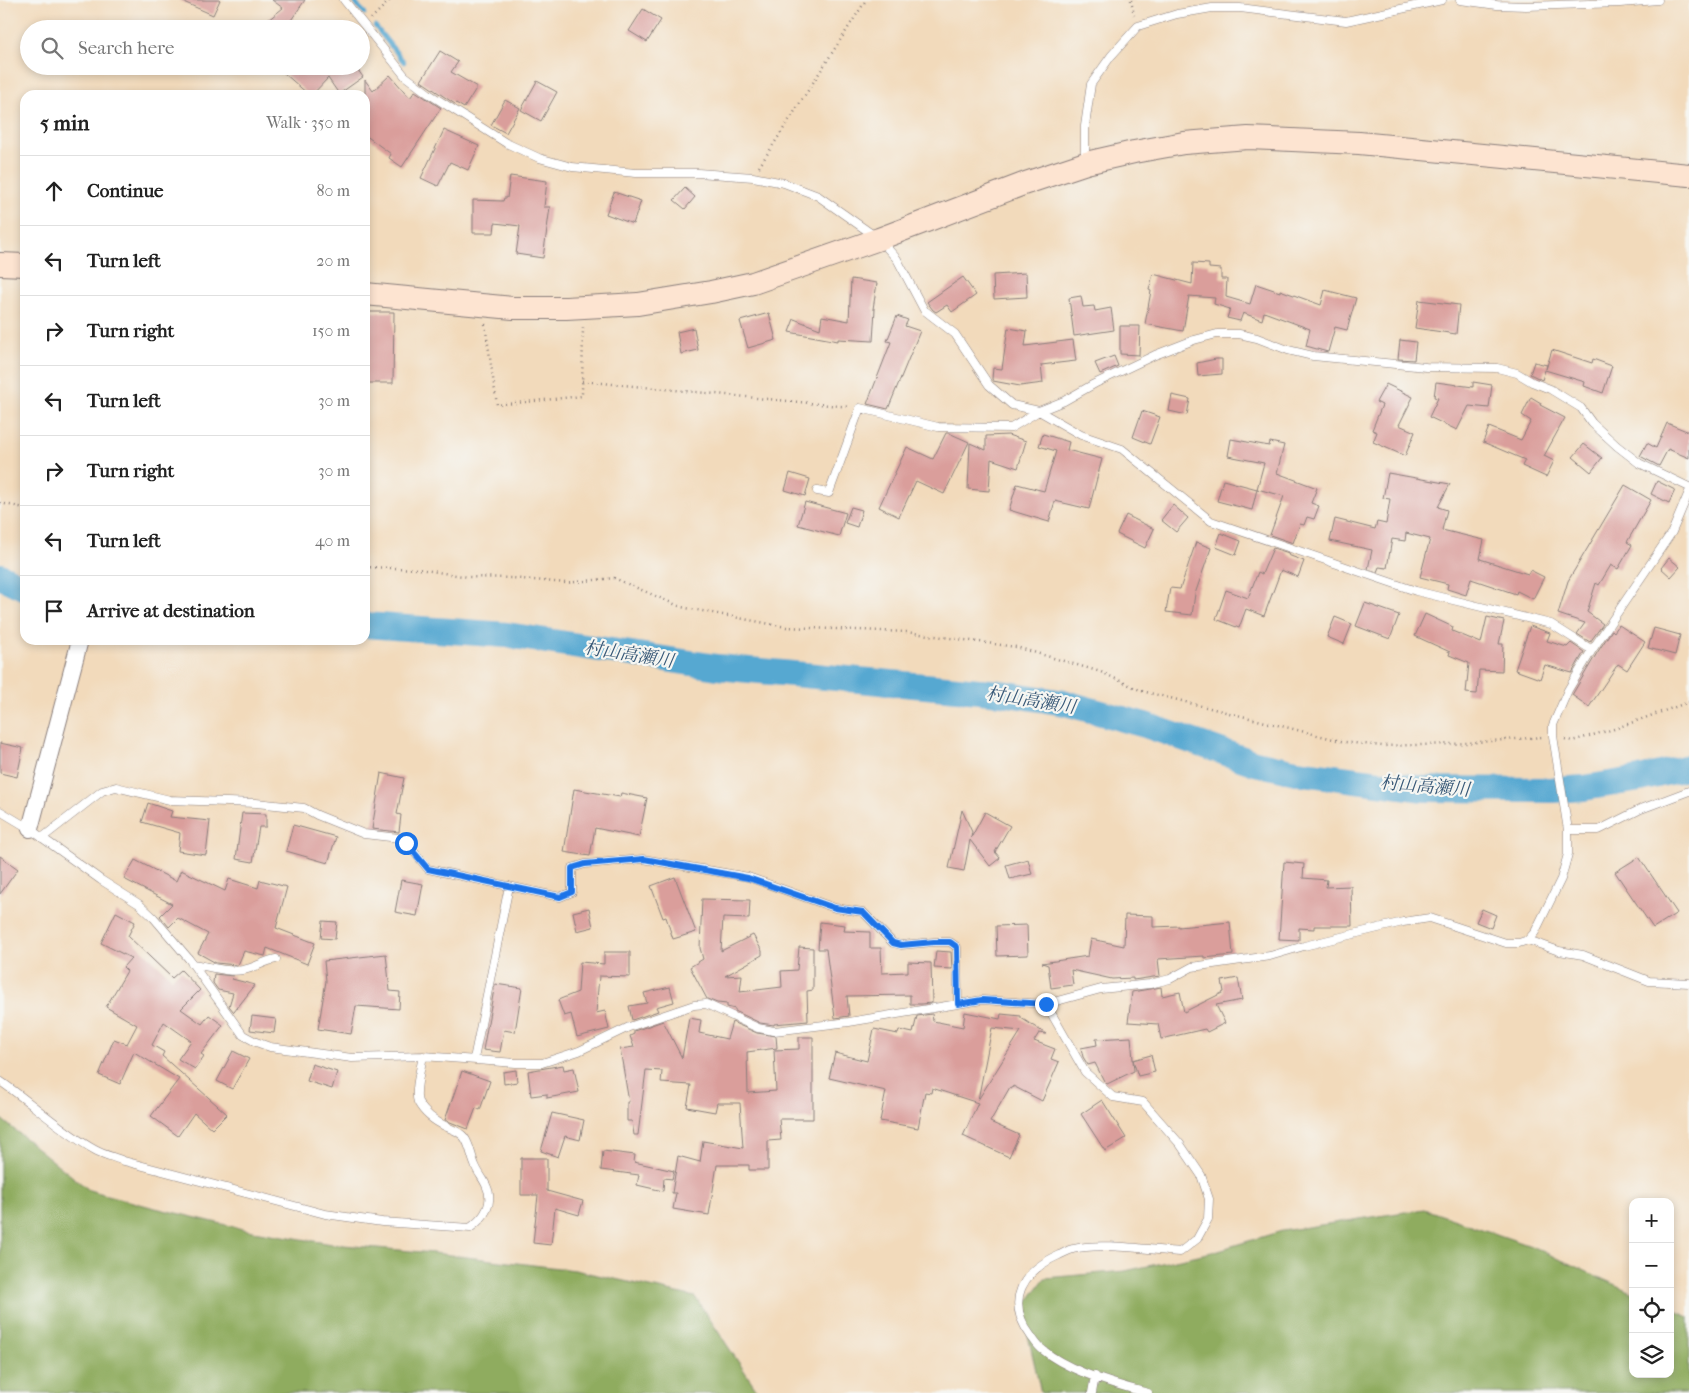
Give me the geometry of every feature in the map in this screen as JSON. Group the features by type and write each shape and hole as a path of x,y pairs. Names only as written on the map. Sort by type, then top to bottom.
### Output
{"street":[{"path":"370,294 513,308 583,308 676,299 753,283 879,239 1017,186 1086,163 1184,143 1248,138 1369,144 1689,175"},
{"path":"0,264 20,266"},
{"path":"36,834 79,645"}],"lane":[{"path":"344,0 361,20"},
{"path":"1086,163 1085,126 1091,84 1111,56 1138,26 1177,14 1212,8 1240,8 1346,21 1442,0"},
{"path":"1460,0 1498,5 1526,6 1612,4 1658,0"},
{"path":"370,31 405,76 429,94 506,143 539,158 572,167 627,172 698,173 753,177 784,183 818,196 879,239 896,259 924,310 955,334 989,385 1012,405 1039,411 1081,435 1122,449 1211,520 1416,590 1551,624 1592,650"},
{"path":"817,491 829,493 860,408 938,427 1011,428 1039,411 1064,401 1094,384 1155,355 1194,340 1217,334 1239,334 1257,338 1288,350 1313,356 1426,367 1496,368 1517,373 1532,382 1550,389 1581,408 1592,423 1617,446 1639,462 1689,487"},
{"path":"0,810 139,904 154,918 192,964 243,1035 270,1047 352,1058 423,1056 516,1063 542,1062 579,1051 643,1022 694,1005 706,1004 758,1028 774,1031 850,1022 982,1000 1046,1004 1102,989 1150,984 1170,979 1192,967 1270,956 1404,922 1430,918 1506,943 1518,943 1528,940 1535,932 1562,879 1568,854 1568,830 1553,736 1556,714 1592,650 1672,532 1689,492"},
{"path":"36,834 102,791 116,788 170,800 256,803 304,808 364,834 399,838 406,843 428,869 560,897 572,892 572,868 585,864 644,859 748,878 835,908 863,912 893,943 901,945 950,942 957,947 958,1004"},
{"path":"1568,830 1599,830 1641,809 1689,791"},
{"path":"474,1059 509,886"},
{"path":"1528,940 1559,951 1583,955 1649,981 1689,983"},
{"path":"192,964 242,971 268,960 276,959"},
{"path":"1046,1004 1085,1072 1113,1097 1143,1102 1180,1144 1201,1175 1209,1199 1208,1219 1197,1239 1180,1252 1100,1247 1073,1249 1049,1260 1031,1272 1020,1289 1018,1306 1025,1328 1042,1350 1070,1366 1122,1386 1148,1393"},
{"path":"0,1081 76,1138 97,1151 124,1161 325,1214 382,1222 470,1228 479,1222 486,1213 490,1200 487,1187 478,1173 464,1137 457,1131 438,1123 429,1116 418,1101 417,1092 423,1056"},
{"path":"1092,1393 1095,1376"}],"path":[{"path":"370,20 390,0"},
{"path":"753,177 866,0"},
{"path":"1131,0 1130,4 1138,26"},
{"path":"482,305 497,405 582,396 583,308"},
{"path":"582,381 860,408"},
{"path":"0,503 20,507"},
{"path":"370,568 419,570 468,577 512,578 566,583 614,578 681,608 786,626 906,632 1016,647 1101,672 1142,691 1345,742 1382,746 1453,744 1553,736 1572,741 1614,730 1689,702"}],"green space":[{"path":"0,1118 89,1190 151,1207 247,1230 332,1244 433,1253 575,1270 695,1297 759,1393 0,1393"},
{"path":"1424,1209 1531,1246 1629,1291 1629,1378 1674,1378 1674,1311 1689,1317 1689,1393 1041,1393 1022,1309 1045,1278 1125,1271 1212,1252 1282,1231"}],"building":[{"path":"179,0 220,0 213,15"},
{"path":"272,0 305,0 291,20 268,20 283,8"},
{"path":"643,9 661,20 647,42 629,31"},
{"path":"440,51 458,62 451,72 477,87 464,108 421,81"},
{"path":"286,75 362,75 363,77 345,90 336,90 328,78 317,90 303,90"},
{"path":"390,75 410,98 415,91 441,108 402,167 389,158 391,154 370,139 370,90 365,90 365,80 373,91"},
{"path":"537,81 557,92 541,121 521,110"},
{"path":"505,100 520,108 506,133 491,125"},
{"path":"444,130 479,146 468,170 450,162 438,186 421,178"},
{"path":"510,176 547,181 544,207 550,207 543,258 516,254 520,226 495,223 494,233 473,233 473,200 503,201 504,198 507,198"},
{"path":"685,188 695,197 685,209 674,200"},
{"path":"614,192 641,201 633,224 606,214"},
{"path":"1193,263 1209,264 1209,268 1221,269 1221,279 1227,279 1226,297 1250,304 1256,284 1280,292 1280,290 1321,305 1325,290 1356,298 1347,330 1335,327 1328,352 1306,346 1310,329 1264,312 1262,320 1243,313 1240,321 1227,318 1230,309 1214,304 1215,298 1189,296 1183,331 1145,324 1153,274 1192,284"},
{"path":"1026,273 1027,297 994,299 993,275"},
{"path":"963,277 976,295 952,312 947,305 936,312 933,310 927,302"},
{"path":"851,279 877,283 873,309 875,309 873,341 838,339 838,341 789,332 794,319 820,329 822,316 849,321"},
{"path":"1081,296 1083,307 1094,306 1095,311 1111,308 1114,330 1074,336 1069,298"},
{"path":"1419,300 1459,305 1456,334 1415,328"},
{"path":"370,312 394,312 393,383 370,383"},
{"path":"769,313 776,340 748,348 740,321"},
{"path":"897,316 908,320 905,326 920,331 888,409 867,404 891,342 887,341"},
{"path":"1120,326 1140,326 1139,355 1120,354"},
{"path":"694,328 698,350 681,354 677,332"},
{"path":"1008,328 1027,331 1025,346 1073,340 1076,361 1041,365 1043,383 1020,386 993,381 993,368 1002,369"},
{"path":"1400,340 1416,342 1414,360 1398,359"},
{"path":"1552,350 1592,363 1593,359 1612,366 1603,393 1584,386 1585,382 1545,370 1542,380 1530,374 1534,362 1547,365 1546,369"},
{"path":"1114,356 1118,366 1100,374 1095,363"},
{"path":"1222,359 1222,374 1198,376 1197,363"},
{"path":"1436,382 1473,387 1473,382 1492,385 1489,408 1469,406 1457,430 1429,417 1438,398 1434,397"},
{"path":"1386,384 1413,397 1399,425 1415,432 1405,456 1373,442 1377,432 1372,430 1382,405 1376,402"},
{"path":"1172,395 1190,399 1187,415 1169,411"},
{"path":"1531,397 1541,403 1540,405 1565,418 1544,456 1554,461 1546,477 1522,466 1525,460 1483,442 1489,427 1521,440 1531,421 1522,415"},
{"path":"1142,411 1160,417 1150,444 1133,437"},
{"path":"1667,423 1689,432 1689,458 1668,449 1659,466 1640,456 1647,443 1656,448"},
{"path":"946,433 969,442 944,494 916,481 899,517 879,507 907,447 933,459"},
{"path":"1043,434 1069,442 1067,450 1102,459 1089,509 1055,501 1049,522 1009,510 1017,484 1044,491 1056,451 1039,446"},
{"path":"1008,435 1026,441 1018,468 991,459 989,491 968,489 970,443 986,450 986,436"},
{"path":"1231,439 1269,446 1270,442 1284,445 1277,473 1317,488 1311,503 1319,506 1314,519 1307,517 1304,525 1300,524 1293,543 1270,535 1284,496 1257,489 1264,463 1228,456"},
{"path":"1584,444 1602,458 1591,472 1573,457"},
{"path":"790,473 810,479 805,496 785,490"},
{"path":"1388,473 1450,484 1438,507 1447,510 1442,530 1484,540 1480,559 1528,574 1530,570 1544,577 1533,599 1517,591 1516,594 1471,579 1466,595 1447,589 1448,584 1420,577 1430,539 1406,533 1405,541 1392,539 1387,568 1379,567 1377,572 1368,569 1372,550 1330,541 1335,519 1375,529 1377,522 1386,524 1390,499 1383,498"},
{"path":"1223,480 1257,489 1252,510 1217,501"},
{"path":"1657,481 1675,490 1669,503 1651,494"},
{"path":"1625,485 1651,500 1627,542 1632,545 1618,569 1611,565 1599,585 1596,583 1587,612 1603,624 1590,642 1577,634 1585,623 1558,614 1568,581"},
{"path":"805,502 846,513 839,536 798,525"},
{"path":"1173,505 1188,518 1176,532 1161,520"},
{"path":"851,507 862,510 857,527 845,523"},
{"path":"1126,515 1154,529 1145,548 1117,534"},
{"path":"1221,533 1241,541 1236,555 1216,547"},
{"path":"1196,542 1211,548 1195,594 1192,615 1166,612 1170,588 1180,589"},
{"path":"1273,548 1289,553 1288,555 1304,561 1298,577 1281,570 1264,616 1246,609 1239,628 1216,619 1226,590 1248,598 1258,572 1262,574"},
{"path":"1669,558 1680,567 1671,577 1661,568"},
{"path":"1365,603 1399,615 1390,639 1356,626"},
{"path":"1425,614 1453,627 1452,631 1481,643 1487,617 1504,621 1499,644 1503,644 1502,671 1479,670 1477,694 1466,693 1469,663 1449,655 1450,652 1415,636"},
{"path":"1335,617 1352,624 1344,644 1327,637"},
{"path":"1619,625 1645,642 1627,670 1618,664 1589,707 1572,695 1612,630 1614,632"},
{"path":"1530,626 1550,633 1547,641 1567,647 1571,643 1584,652 1572,673 1545,665 1540,679 1515,670"},
{"path":"1654,628 1680,635 1675,655 1648,648"},
{"path":"0,743 23,748 17,777 0,773"},
{"path":"381,773 404,778 397,814 401,815 399,832 372,829"},
{"path":"574,789 620,797 621,793 647,798 639,837 595,828 590,856 564,852"},
{"path":"148,803 172,811 170,817 210,821 206,855 178,851 180,833 142,822"},
{"path":"962,810 972,832 971,838 985,812 1010,826 995,852 1000,858 990,866 970,840 964,871 949,868"},
{"path":"242,813 266,814 266,827 259,827 253,862 236,859"},
{"path":"293,825 336,837 328,863 286,851"},
{"path":"0,856 18,869 0,894"},
{"path":"1639,857 1677,913 1653,928 1615,872"},
{"path":"1028,859 1032,874 1010,879 1006,865"},
{"path":"135,860 176,881 181,870 225,891 229,879 258,888 260,880 287,887 276,928 315,943 307,964 267,948 265,956 244,951 238,965 216,963 198,953 208,934 178,918 169,927 160,916 172,904 124,879"},
{"path":"1284,862 1304,864 1303,878 1327,880 1326,887 1351,886 1352,926 1314,926 1314,929 1299,928 1299,940 1279,939"},
{"path":"675,877 696,932 673,939 666,917 663,918 651,886"},
{"path":"401,880 423,884 417,916 395,912"},
{"path":"702,899 750,900 749,919 723,918 721,951 753,935 762,951 762,955 725,976 742,975 740,992 782,987 781,971 797,970 799,947 813,948 813,990 807,991 808,1021 774,1025 760,1023 735,1011 735,1009 727,1007 727,1004 707,999 690,967 703,959 700,948"},
{"path":"589,908 593,927 577,931 573,912"},
{"path":"1482,909 1496,915 1491,928 1476,922"},
{"path":"116,912 135,922 128,936 172,978 181,970 200,990 181,1009 202,1024 209,1015 223,1025 201,1054 204,1056 195,1069 178,1059 191,1041 164,1022 152,1045 164,1052 162,1056 227,1114 212,1129 194,1113 178,1136 151,1116 179,1079 134,1052 120,1084 99,1075 114,1039 127,1044 137,1025 106,1007 127,971 123,967 131,958 101,943"},
{"path":"1125,915 1153,916 1153,927 1179,927 1230,922 1233,955 1158,959 1160,976 1133,980 1133,978 1112,979 1071,970 1073,985 1051,988 1048,965 1042,963 1088,956 1091,939 1124,946"},
{"path":"323,921 337,922 335,939 321,938"},
{"path":"820,922 845,925 844,931 870,932 870,948 881,948 882,973 908,972 908,962 931,963 932,1003 910,1004 910,995 847,996 849,1016 835,1018 826,949 818,949"},
{"path":"1027,925 1028,955 997,956 996,926"},
{"path":"936,951 951,952 952,969 934,968"},
{"path":"604,952 630,952 630,977 599,976 596,1013 605,1011 609,1029 577,1037 571,1014 564,1016 558,1000 578,992 580,962 604,964"},
{"path":"386,954 390,991 400,992 399,1009 356,1006 351,1034 318,1029 326,981 324,961"},
{"path":"214,974 233,976 232,979 255,985 234,1012 229,1006 233,993 218,990 213,983"},
{"path":"1238,978 1242,1000 1216,1005 1225,1023 1207,1032 1205,1029 1161,1039 1158,1024 1128,1022 1132,992 1161,987 1162,996 1180,992 1184,1012 1224,992 1222,981"},
{"path":"495,984 522,988 515,1032 504,1030 500,1052 483,1050"},
{"path":"670,987 674,1002 656,1007 658,1011 632,1020 629,1006 647,1003 644,993"},
{"path":"965,1012 1000,1019 1001,1014 1021,1016 1021,1018 1046,1034 1039,1033 1034,1041 1055,1049 1051,1059 1059,1062 1042,1101 1013,1086 1012,1088 1010,1087 990,1122 1019,1135 1009,1157 963,1136 978,1103 932,1088 931,1093 925,1092 918,1128 880,1121 886,1091 829,1078 835,1053 867,1061 874,1029 898,1034 899,1030 913,1033 917,1016 932,1014 933,1021 963,1027","holes":["992,1028 1021,1031 978,1100"]},
{"path":"252,1016 276,1019 274,1033 250,1030"},
{"path":"689,1018 701,1020 699,1033 727,1039 732,1022 757,1033 776,1036 777,1048 747,1052 748,1093 776,1091 774,1050 799,1049 799,1037 813,1037 813,1119 779,1119 781,1140 768,1141 768,1170 749,1170 749,1165 717,1165 709,1215 673,1209 676,1193 672,1193 678,1156 700,1162 703,1141 743,1148 740,1103 717,1103 715,1112 687,1107 691,1085 661,1083 662,1071 646,1070 638,1135 634,1135 632,1121 627,1121 627,1102 629,1102 620,1049 634,1047 630,1036 634,1034 634,1031 663,1021 682,1058"},
{"path":"1131,1037 1134,1071 1107,1084 1095,1063 1088,1065 1083,1057 1081,1048 1097,1045 1096,1039"},
{"path":"233,1051 249,1059 232,1089 217,1081"},
{"path":"1151,1055 1155,1072 1138,1076 1133,1060"},
{"path":"312,1064 337,1072 332,1089 307,1081"},
{"path":"563,1065 564,1070 574,1068 579,1092 547,1098 547,1094 531,1096 528,1071"},
{"path":"516,1070 517,1082 504,1084 503,1072"},
{"path":"462,1071 490,1081 480,1110 476,1108 468,1129 445,1120"},
{"path":"1102,1100 1126,1138 1105,1151 1081,1114"},
{"path":"552,1113 584,1120 580,1140 565,1136 558,1157 541,1151"},
{"path":"603,1151 635,1155 634,1162 674,1171 672,1179 664,1178 663,1191 637,1185 639,1175 601,1170"},
{"path":"521,1158 547,1158 547,1191 583,1201 579,1215 555,1208 551,1245 533,1243 538,1195 521,1195"}],"waterway":[{"path":"355,0 356,4 365,13"},
{"path":"375,26 404,62"},
{"name":"村山高瀬川","path":"0,576 20,586"},
{"name":"村山高瀬川","path":"370,625 507,635 717,667 1001,693 1065,703 1145,725 1255,763 1296,772 1424,789 1554,790 1584,788 1640,779 1689,767"}],"route":[{"path":"406,843 428,869 560,897 572,892 572,868 585,864 644,859 748,878 835,908 863,912 893,943 901,945 950,942 957,947 958,1004 982,1000 1046,1004"}]}
